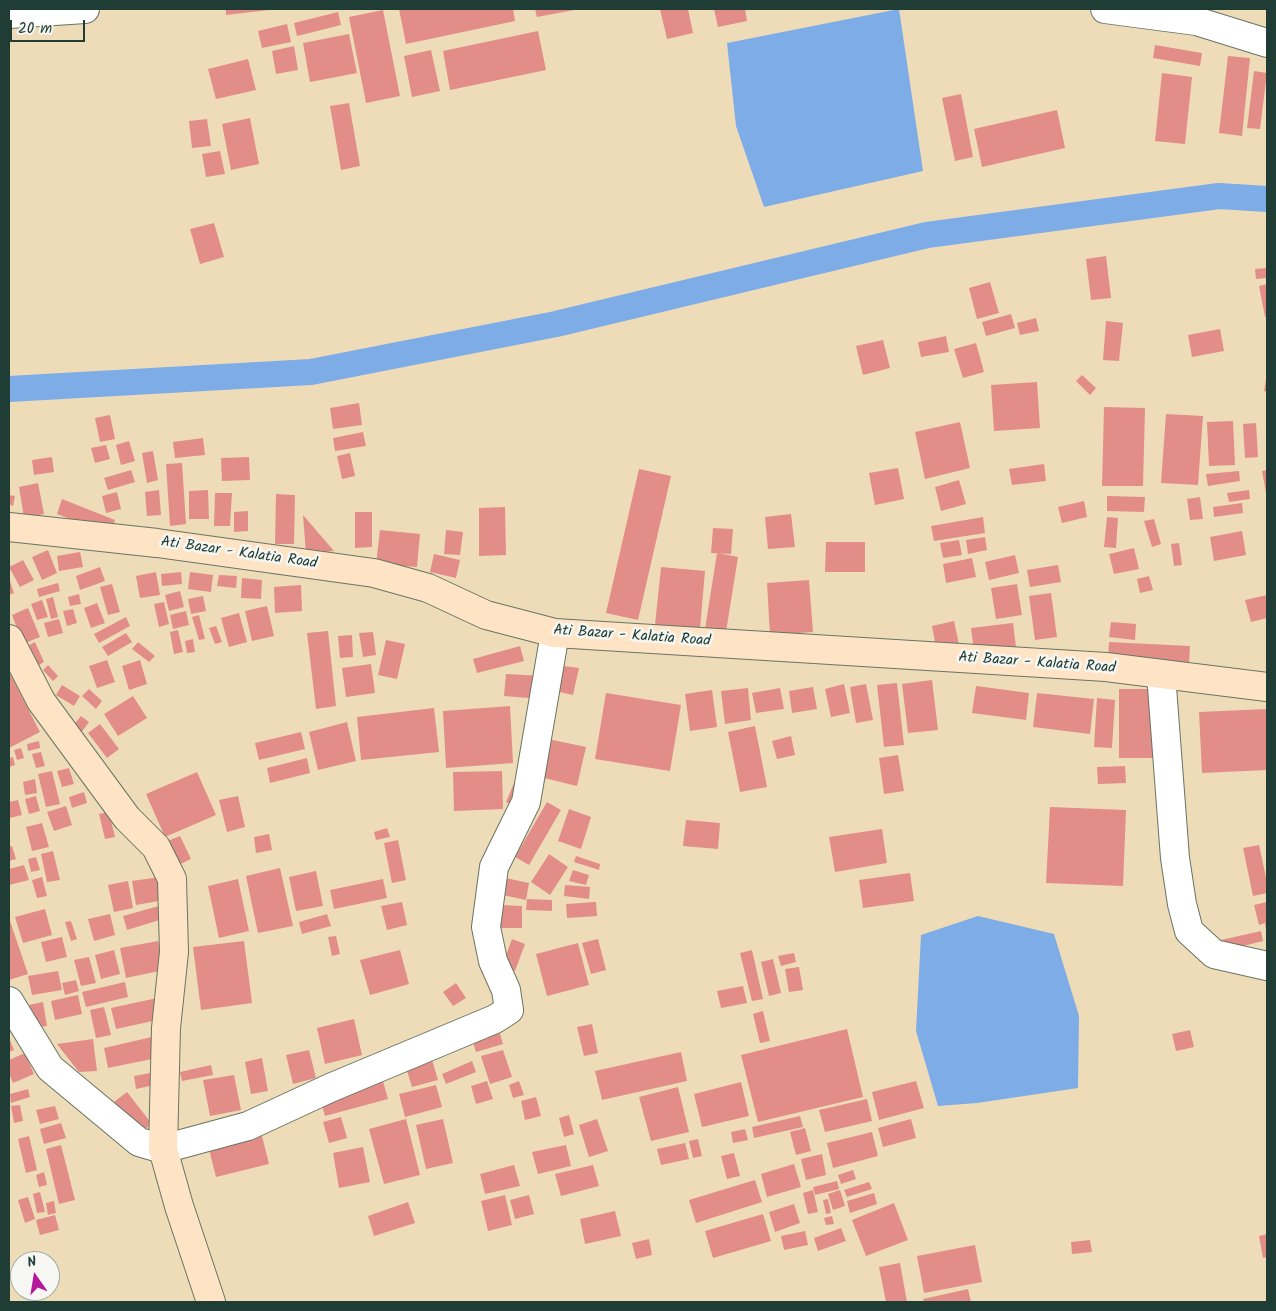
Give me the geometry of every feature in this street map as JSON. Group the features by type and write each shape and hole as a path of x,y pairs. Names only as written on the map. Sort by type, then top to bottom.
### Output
{"main road":[{"name":"Ati Bazar - Kalatia Road","path":"9,527 157,543 374,573 428,588 486,615 555,633 1106,667 1267,687"},
{"path":"9,639 41,700 127,818 156,847 172,879 174,952 166,1028 163,1149 179,1206 212,1302"}],"street":[{"path":"9,14 85,9"},
{"path":"1105,9 1181,14 1267,43"},
{"path":"9,1001 50,1068 139,1142 163,1149 248,1126 330,1088 495,1019 508,1010 506,990 493,961 486,927 494,867 526,802 555,633"},
{"path":"1161,674 1175,858 1182,904 1189,931 1214,954 1267,966"}],"water":[{"path":"899,9 923,171 764,207 736,126 727,43"},
{"path":"978,916 1054,934 1079,1016 1078,1088 977,1103 938,1106 916,1031 921,935"}],"building":[{"path":"226,9 269,9 269,10 226,15"},
{"path":"399,9 513,9 515,21 406,44"},
{"path":"535,9 574,9 574,10 537,17"},
{"path":"660,9 688,9 693,33 667,39"},
{"path":"714,9 745,9 747,21 718,27"},
{"path":"383,10 400,96 366,103 349,17"},
{"path":"338,12 341,25 297,36 294,23"},
{"path":"287,24 291,42 262,48 258,31"},
{"path":"538,31 546,70 450,90 443,51"},
{"path":"349,34 357,73 310,82 303,43"},
{"path":"1155,45 1202,53 1200,66 1153,58"},
{"path":"294,46 298,70 276,74 272,51"},
{"path":"431,50 440,91 412,97 404,56"},
{"path":"1228,56 1250,58 1242,136 1219,133"},
{"path":"248,59 256,90 216,99 208,69"},
{"path":"1254,71 1267,73 1260,129 1247,128"},
{"path":"1162,73 1192,77 1185,144 1155,141"},
{"path":"961,94 973,157 955,161 942,98"},
{"path":"349,103 360,166 341,170 330,106"},
{"path":"1057,110 1065,148 982,167 974,129"},
{"path":"250,118 259,164 231,170 222,124"},
{"path":"207,119 211,146 192,148 189,121"},
{"path":"220,151 225,174 206,177 202,154"},
{"path":"214,223 224,257 200,264 190,229"},
{"path":"1106,256 1111,298 1091,300 1086,259"},
{"path":"1267,268 1267,278 1256,279 1255,269"},
{"path":"990,282 999,313 977,319 969,288"},
{"path":"1267,284 1267,317 1265,317 1259,286"},
{"path":"1011,314 1015,328 986,336 982,322"},
{"path":"1036,318 1039,331 1020,335 1017,323"},
{"path":"1106,321 1123,323 1119,361 1103,360"},
{"path":"1220,329 1224,351 1192,357 1188,335"},
{"path":"946,336 949,352 921,357 918,342"},
{"path":"883,340 890,368 863,375 856,346"},
{"path":"976,343 984,372 963,378 954,349"},
{"path":"1082,375 1096,388 1090,395 1076,381"},
{"path":"1267,379 1267,392 1264,391"},
{"path":"1037,382 1040,428 994,431 991,385"},
{"path":"359,403 362,425 333,429 330,408"},
{"path":"1104,407 1145,408 1143,486 1102,486"},
{"path":"1166,414 1203,416 1198,485 1161,483"},
{"path":"110,415 115,439 100,442 95,418"},
{"path":"1233,421 1235,465 1209,466 1207,422"},
{"path":"960,422 970,468 925,479 915,432"},
{"path":"1256,423 1258,457 1245,458 1243,424"},
{"path":"363,432 366,446 335,451 333,438"},
{"path":"203,438 205,455 175,458 173,442"},
{"path":"129,441 135,461 121,465 116,445"},
{"path":"106,445 110,459 95,463 91,448"},
{"path":"153,451 158,480 147,483 142,453"},
{"path":"350,453 355,476 342,479 337,456"},
{"path":"52,457 54,472 34,475 32,460"},
{"path":"249,457 250,480 222,481 221,458"},
{"path":"182,463 186,524 170,526 166,464"},
{"path":"1044,464 1046,481 1012,485 1009,469"},
{"path":"898,468 904,499 875,505 869,473"},
{"path":"639,469 671,476 638,620 606,613"},
{"path":"131,470 135,482 108,490 104,478"},
{"path":"1267,470 1267,493 1266,493 1262,471"},
{"path":"1239,471 1240,481 1208,486 1206,474"},
{"path":"959,480 966,504 941,511 935,487"},
{"path":"38,483 44,514 24,518 19,487"},
{"path":"159,490 161,515 147,516 145,492"},
{"path":"208,490 209,519 189,519 189,491"},
{"path":"1249,490 1250,499 1229,502 1227,493"},
{"path":"117,492 121,509 106,513 102,496"},
{"path":"215,493 232,493 230,526 214,526"},
{"path":"276,494 295,495 294,544 275,544"},
{"path":"9,495 15,496 13,506 9,504"},
{"path":"1107,496 1145,497 1144,512 1107,511"},
{"path":"1200,497 1203,519 1190,520 1187,499"},
{"path":"62,499 115,520 110,534 57,514"},
{"path":"1084,501 1087,517 1062,523 1058,507"},
{"path":"1242,503 1243,513 1214,517 1213,507"},
{"path":"505,507 506,555 479,556 479,508"},
{"path":"248,511 248,531 234,532 234,512"},
{"path":"355,512 372,512 372,547 355,548"},
{"path":"791,514 795,547 768,549 765,517"},
{"path":"303,515 334,551 306,554"},
{"path":"983,517 985,533 934,541 931,526"},
{"path":"1107,517 1118,518 1116,548 1104,547"},
{"path":"1154,519 1161,544 1152,547 1144,521"},
{"path":"713,528 733,529 731,554 711,553"},
{"path":"380,530 420,534 417,567 376,564"},
{"path":"446,530 463,532 460,555 444,554"},
{"path":"1242,531 1246,555 1214,561 1210,537"},
{"path":"985,537 987,550 968,554 966,540"},
{"path":"959,540 962,555 943,558 940,543"},
{"path":"826,542 865,542 865,572 825,572"},
{"path":"1179,543 1182,565 1174,566 1171,544"},
{"path":"1134,548 1139,569 1114,574 1109,554"},
{"path":"48,550 57,573 42,580 32,557"},
{"path":"80,552 83,567 59,571 57,556"},
{"path":"717,553 738,557 726,632 705,629"},
{"path":"434,554 460,560 456,578 430,572"},
{"path":"1015,555 1019,573 989,580 985,562"},
{"path":"972,558 976,577 946,583 943,564"},
{"path":"23,560 34,580 20,587 9,567"},
{"path":"1058,565 1061,582 1030,587 1027,570"},
{"path":"100,567 105,581 80,590 76,576"},
{"path":"661,567 705,571 700,629 655,625"},
{"path":"156,572 160,595 140,598 136,576"},
{"path":"181,572 182,584 162,586 161,574"},
{"path":"190,572 213,575 211,592 188,589"},
{"path":"219,575 237,576 236,588 217,586"},
{"path":"1149,576 1153,590 1140,593 1137,579"},
{"path":"9,578 14,593 9,595"},
{"path":"242,578 262,580 261,599 241,598"},
{"path":"809,580 813,632 770,635 767,583"},
{"path":"58,583 60,591 39,597 37,589"},
{"path":"112,584 120,612 108,615 100,587"},
{"path":"1017,584 1022,615 996,619 991,588"},
{"path":"301,585 302,611 275,613 274,587"},
{"path":"180,591 184,607 169,611 165,595"},
{"path":"1051,593 1057,637 1035,640 1029,596"},
{"path":"79,594 81,604 70,606 68,597"},
{"path":"1267,595 1267,618 1251,622 1245,600"},
{"path":"203,596 206,611 191,614 188,599"},
{"path":"53,597 58,617 51,619 46,599"},
{"path":"42,600 48,617 37,620 31,604"},
{"path":"164,602 169,624 159,627 154,604"},
{"path":"97,603 105,623 91,628 84,608"},
{"path":"267,606 274,636 252,641 245,611"},
{"path":"28,608 40,637 23,644 12,615"},
{"path":"73,609 77,623 67,626 63,611"},
{"path":"186,611 189,625 173,629 170,615"},
{"path":"239,613 247,642 229,647 221,618"},
{"path":"199,615 205,639 199,640 192,617"},
{"path":"126,617 130,626 99,643 94,634"},
{"path":"59,619 63,633 48,637 44,623"},
{"path":"954,621 960,649 937,653 932,626"},
{"path":"1111,622 1136,624 1135,640 1109,637"},
{"path":"1013,623 1016,647 974,652 971,628"},
{"path":"216,626 222,642 215,644 209,628"},
{"path":"178,630 183,652 174,654 170,632"},
{"path":"328,631 336,706 316,709 307,633"},
{"path":"373,632 376,655 363,657 359,633"},
{"path":"126,633 132,642 108,656 102,647"},
{"path":"352,635 353,657 340,658 338,636"},
{"path":"193,639 195,652 187,653 185,641"},
{"path":"386,640 405,644 397,679 378,675"},
{"path":"35,642 44,662 39,665 29,645"},
{"path":"138,642 155,656 149,662 132,649"},
{"path":"1109,642 1190,646 1189,664 1108,661"},
{"path":"520,646 524,661 477,673 473,659"},
{"path":"107,660 115,682 97,688 89,666"},
{"path":"140,660 147,684 129,690 122,666"},
{"path":"371,664 375,693 346,697 342,668"},
{"path":"48,665 58,676 53,681 43,670"},
{"path":"564,666 579,668 573,695 559,692"},
{"path":"9,672 40,732 9,748"},
{"path":"506,674 542,676 540,699 504,696"},
{"path":"932,680 938,730 908,733 902,684"},
{"path":"897,683 904,745 884,747 877,685"},
{"path":"844,684 850,713 831,717 825,689"},
{"path":"866,684 873,720 856,723 850,687"},
{"path":"62,685 80,696 74,706 56,695"},
{"path":"976,686 1029,693 1026,720 972,713"},
{"path":"813,687 817,709 792,713 789,691"},
{"path":"748,688 751,720 725,724 721,691"},
{"path":"780,688 784,709 756,713 752,693"},
{"path":"89,689 102,701 96,709 82,696"},
{"path":"1119,689 1155,689 1155,758 1119,758"},
{"path":"712,690 717,727 690,731 685,694"},
{"path":"606,693 681,705 670,771 595,759"},
{"path":"1037,693 1094,699 1090,734 1033,727"},
{"path":"133,696 147,718 118,736 104,714"},
{"path":"1097,698 1115,700 1112,748 1094,747"},
{"path":"510,706 513,763 446,768 443,711"},
{"path":"434,708 439,752 361,760 357,717"},
{"path":"1267,709 1267,770 1202,773 1199,712"},
{"path":"81,716 89,722 80,734 72,727"},
{"path":"347,722 356,761 318,770 309,732"},
{"path":"100,724 119,749 107,758 88,733"},
{"path":"755,726 767,787 740,792 728,732"},
{"path":"301,732 305,749 259,760 255,743"},
{"path":"791,736 795,755 777,759 772,741"},
{"path":"548,739 586,747 577,786 540,777"},
{"path":"39,741 40,748 28,751 27,744"},
{"path":"21,748 24,758 17,760 14,750"},
{"path":"41,752 45,766 36,768 32,754"},
{"path":"898,755 904,791 884,794 879,758"},
{"path":"13,757 15,765 9,767 9,758"},
{"path":"307,758 310,773 270,783 267,768"},
{"path":"1125,766 1126,783 1098,784 1097,767"},
{"path":"69,768 74,784 62,787 57,771"},
{"path":"52,771 60,804 46,807 38,774"},
{"path":"502,771 503,809 454,811 453,772"},
{"path":"197,772 216,815 165,837 146,794"},
{"path":"517,776 517,807 506,802"},
{"path":"35,779 37,793 25,795 23,782"},
{"path":"84,792 87,803 72,808 69,797"},
{"path":"36,796 40,811 29,814 25,799"},
{"path":"238,796 245,827 227,832 219,800"},
{"path":"18,800 22,815 10,818 9,802"},
{"path":"547,802 561,810 529,865 515,857"},
{"path":"66,806 72,825 54,831 47,812"},
{"path":"1050,807 1126,810 1123,886 1046,883"},
{"path":"569,809 591,817 581,849 558,841"},
{"path":"109,812 115,837 105,839 99,814"},
{"path":"686,820 720,823 718,849 683,846"},
{"path":"42,823 49,847 32,851 26,827"},
{"path":"387,828 390,837 376,840 374,832"},
{"path":"882,829 887,863 835,872 829,837"},
{"path":"269,834 272,850 256,853 254,837"},
{"path":"180,836 191,859 176,866 165,842"},
{"path":"398,840 406,880 392,883 384,843"},
{"path":"1259,845 1267,882 1267,893 1253,896 1243,848"},
{"path":"12,846 16,859 9,861 9,847"},
{"path":"53,851 60,880 47,882 41,854"},
{"path":"549,854 568,867 550,895 531,882"},
{"path":"576,856 600,864 599,870 574,862"},
{"path":"36,857 40,870 31,872 28,859"},
{"path":"24,865 29,880 9,885 9,869"},
{"path":"280,868 293,926 258,933 246,876"},
{"path":"573,870 589,875 586,885 569,881"},
{"path":"316,871 323,906 296,911 289,877"},
{"path":"910,873 914,901 863,908 859,880"},
{"path":"42,877 47,896 37,898 32,880"},
{"path":"160,877 164,900 136,905 132,881"},
{"path":"501,877 529,883 526,900 498,894"},
{"path":"238,879 249,931 219,938 208,886"},
{"path":"383,879 387,898 334,909 330,890"},
{"path":"128,881 133,908 114,912 108,885"},
{"path":"565,885 590,887 589,899 564,896"},
{"path":"527,899 552,900 552,911 526,910"},
{"path":"402,902 407,925 387,930 381,906"},
{"path":"596,902 597,916 567,918 566,904"},
{"path":"1267,902 1266,931 1265,923 1259,925 1254,905"},
{"path":"500,905 522,906 522,928 499,928"},
{"path":"159,906 163,919 127,930 123,916"},
{"path":"45,909 52,935 23,943 15,917"},
{"path":"110,914 115,935 94,941 88,919"},
{"path":"327,914 331,926 302,934 299,922"},
{"path":"9,918 28,974 9,980"},
{"path":"71,921 77,939 71,941 65,922"},
{"path":"1261,931 1263,941 1223,951 1221,940"},
{"path":"336,936 340,954 332,956 328,937"},
{"path":"62,937 67,957 46,962 41,942"},
{"path":"512,939 525,944 515,971 502,966"},
{"path":"598,939 606,970 591,974 582,943"},
{"path":"158,941 164,970 126,978 120,948"},
{"path":"244,941 252,1003 201,1010 193,947"},
{"path":"578,943 589,985 547,996 536,954"},
{"path":"114,950 120,974 101,979 95,955"},
{"path":"400,950 409,984 370,995 360,960"},
{"path":"752,950 763,999 752,1001 740,953"},
{"path":"794,953 796,962 781,966 778,956"},
{"path":"89,957 96,983 81,986 74,960"},
{"path":"773,959 781,993 769,996 761,962"},
{"path":"799,967 803,990 789,992 785,969"},
{"path":"58,971 62,990 32,995 28,976"},
{"path":"76,980 79,991 65,995 62,983"},
{"path":"125,982 128,997 86,1007 82,992"},
{"path":"456,983 466,998 453,1006 443,992"},
{"path":"743,986 747,1003 721,1008 717,991"},
{"path":"78,995 82,1014 55,1020 51,1001"},
{"path":"157,998 162,1019 116,1029 111,1008"},
{"path":"43,1002 47,1026 33,1028 29,1005"},
{"path":"104,1007 111,1035 96,1038 90,1010"},
{"path":"763,1011 770,1041 760,1043 753,1014"},
{"path":"354,1019 362,1055 325,1064 317,1028"},
{"path":"592,1024 598,1053 584,1056 577,1027"},
{"path":"498,1027 503,1044 476,1052 471,1035"},
{"path":"847,1029 863,1097 758,1122 741,1055"},
{"path":"1190,1030 1194,1047 1176,1051 1172,1034"},
{"path":"152,1037 157,1058 108,1068 104,1048"},
{"path":"9,1038 14,1050 9,1052"},
{"path":"93,1039 97,1071 79,1072 57,1044"},
{"path":"309,1050 316,1078 293,1084 286,1055"},
{"path":"503,1050 512,1077 490,1084 481,1056"},
{"path":"681,1052 687,1081 602,1100 595,1071"},
{"path":"25,1053 34,1074 13,1083 9,1073 9,1060"},
{"path":"430,1053 438,1080 412,1087 404,1061"},
{"path":"262,1058 268,1091 251,1094 245,1062"},
{"path":"472,1061 476,1072 446,1084 442,1074"},
{"path":"211,1065 213,1075 182,1081 180,1072"},
{"path":"156,1072 159,1084 136,1089 134,1076"},
{"path":"234,1075 241,1110 210,1116 203,1080"},
{"path":"383,1081 388,1099 325,1116 320,1098"},
{"path":"487,1081 493,1099 476,1104 471,1086"},
{"path":"519,1081 524,1095 513,1098 509,1085"},
{"path":"916,1081 924,1108 879,1120 872,1092"},
{"path":"741,1082 749,1116 702,1127 694,1094"},
{"path":"436,1085 442,1107 405,1117 399,1094"},
{"path":"678,1087 689,1132 651,1141 639,1097"},
{"path":"28,1089 30,1097 11,1103 10,1094"},
{"path":"127,1092 152,1124 138,1134 114,1102"},
{"path":"536,1097 541,1116 525,1120 521,1101"},
{"path":"867,1099 872,1121 825,1132 819,1110"},
{"path":"20,1105 23,1121 14,1123 11,1106"},
{"path":"55,1106 59,1119 40,1124 36,1110"},
{"path":"569,1115 574,1134 564,1137 559,1118"},
{"path":"800,1116 803,1127 754,1138 752,1127"},
{"path":"341,1117 347,1138 329,1143 323,1122"},
{"path":"406,1119 420,1175 384,1184 369,1129"},
{"path":"443,1119 453,1163 426,1169 416,1125"},
{"path":"597,1119 608,1151 589,1157 579,1125"},
{"path":"911,1119 916,1138 883,1147 878,1128"},
{"path":"61,1123 66,1138 44,1144 40,1129"},
{"path":"805,1128 811,1151 796,1155 790,1132"},
{"path":"745,1129 748,1140 733,1143 731,1132"},
{"path":"261,1132 269,1164 216,1177 208,1145"},
{"path":"872,1132 878,1156 833,1168 827,1143"},
{"path":"29,1136 37,1170 26,1173 18,1139"},
{"path":"698,1139 702,1156 693,1158 689,1141"},
{"path":"685,1143 689,1159 661,1165 657,1149"},
{"path":"61,1145 75,1200 59,1204 46,1149"},
{"path":"566,1145 571,1166 538,1174 532,1152"},
{"path":"363,1147 370,1182 339,1188 333,1153"},
{"path":"734,1153 740,1176 727,1179 721,1156"},
{"path":"822,1154 826,1175 806,1180 801,1159"},
{"path":"794,1164 801,1187 767,1197 761,1174"},
{"path":"514,1165 520,1186 485,1194 480,1174"},
{"path":"593,1165 599,1186 561,1196 555,1174"},
{"path":"853,1170 856,1179 841,1184 838,1175"},
{"path":"44,1172 47,1185 39,1187 36,1175"},
{"path":"755,1180 762,1202 696,1223 689,1200"},
{"path":"837,1181 839,1189 815,1195 813,1187"},
{"path":"869,1182 872,1189 847,1197 844,1190"},
{"path":"813,1190 818,1212 808,1214 803,1193"},
{"path":"840,1190 845,1206 833,1210 828,1194"},
{"path":"40,1192 45,1212 37,1213 33,1194"},
{"path":"874,1193 877,1204 850,1213 847,1201"},
{"path":"505,1195 512,1225 488,1231 481,1201"},
{"path":"529,1195 534,1214 515,1219 510,1200"},
{"path":"28,1197 35,1219 25,1223 18,1200"},
{"path":"828,1199 831,1213 826,1214 823,1200"},
{"path":"54,1201 56,1213 48,1215 46,1203"},
{"path":"408,1202 415,1223 374,1236 368,1216"},
{"path":"894,1203 908,1240 866,1256 852,1220"},
{"path":"794,1204 800,1223 775,1232 769,1212"},
{"path":"615,1211 621,1236 585,1244 580,1219"},
{"path":"763,1214 771,1241 713,1258 705,1231"},
{"path":"55,1215 59,1230 40,1235 36,1220"},
{"path":"832,1216 834,1224 826,1225 824,1218"},
{"path":"841,1228 846,1241 818,1251 814,1238"},
{"path":"805,1231 808,1245 784,1250 781,1236"},
{"path":"1267,1234 1267,1257 1263,1258 1259,1236"},
{"path":"649,1239 652,1255 636,1259 632,1243"},
{"path":"1090,1240 1092,1252 1072,1254 1071,1242"},
{"path":"975,1245 982,1282 924,1293 917,1256"},
{"path":"900,1263 907,1302 886,1302 879,1267"},
{"path":"968,1289 971,1302 924,1302 923,1299"}],"waterway":[{"path":"9,389 311,372 556,324 927,235 1219,196 1267,199"}]}
